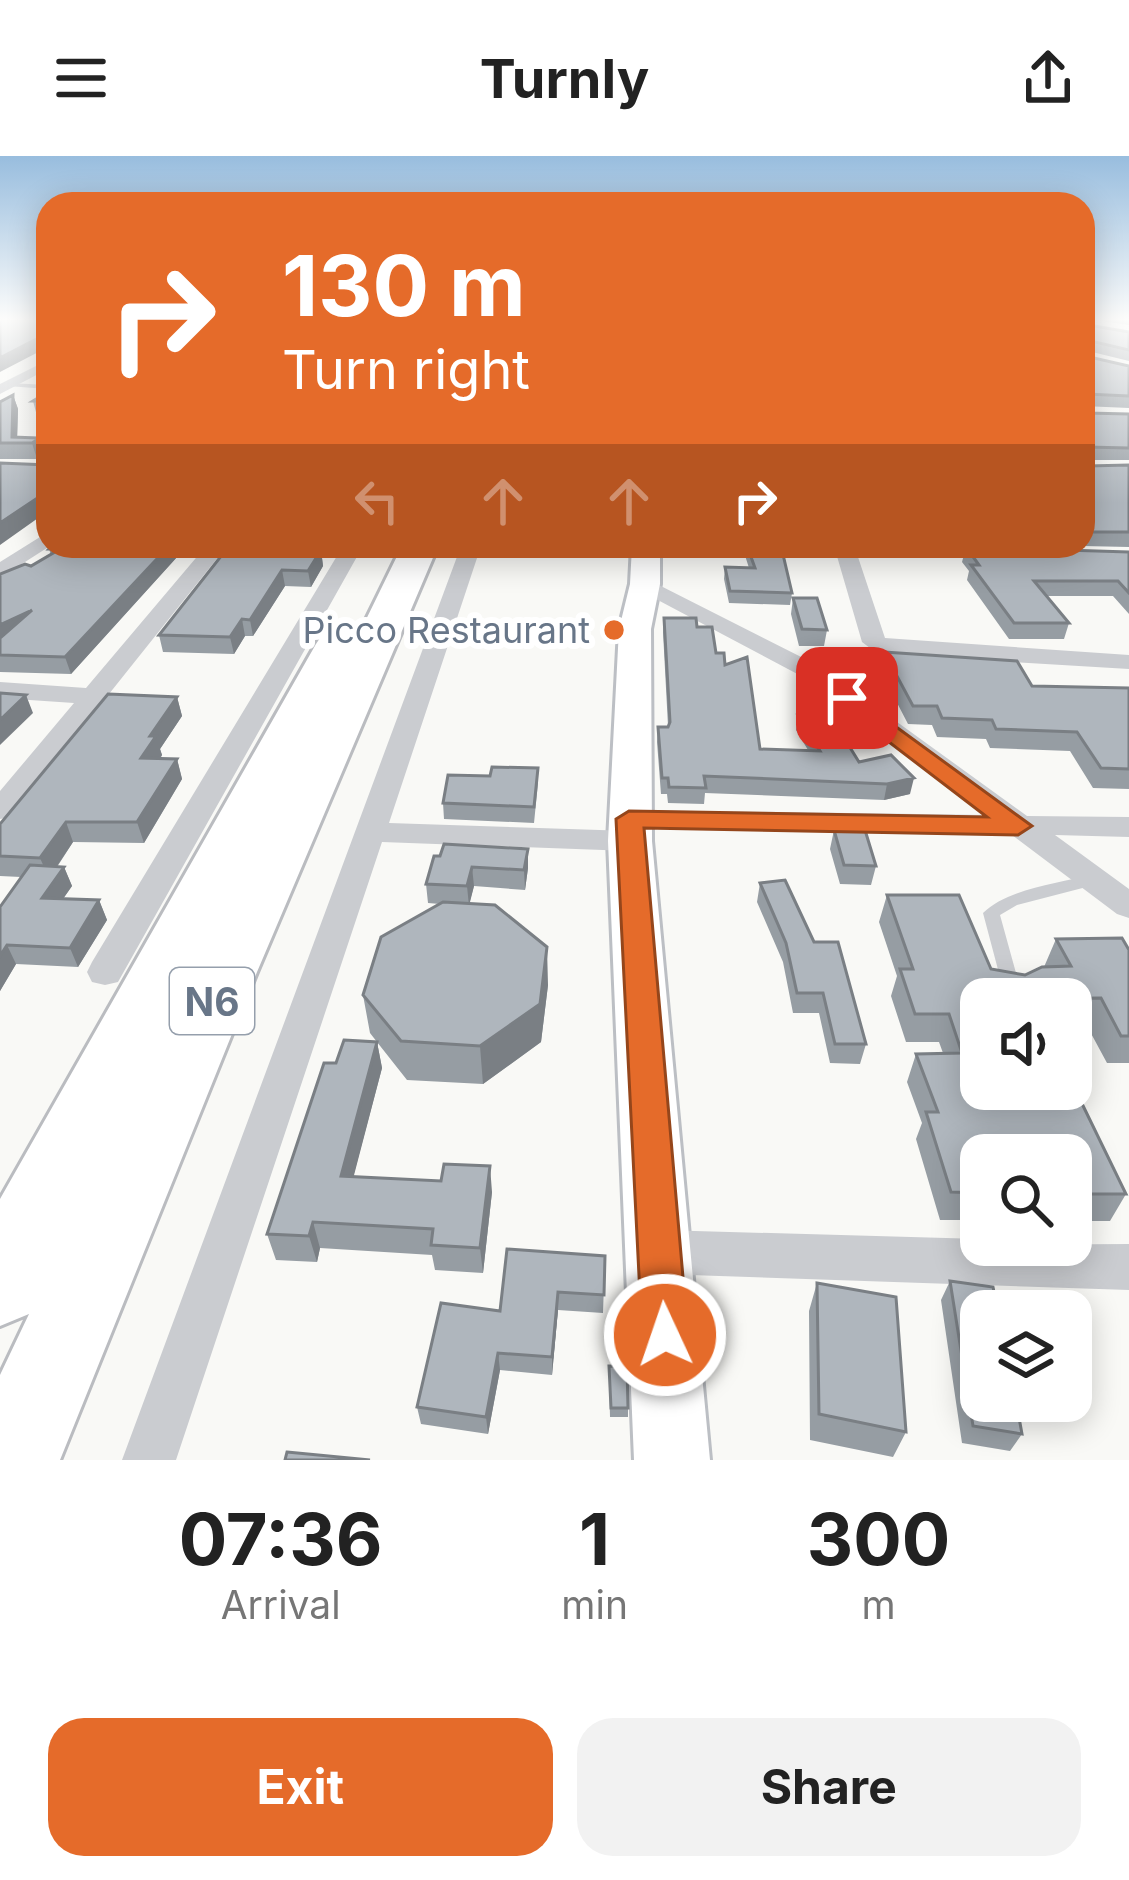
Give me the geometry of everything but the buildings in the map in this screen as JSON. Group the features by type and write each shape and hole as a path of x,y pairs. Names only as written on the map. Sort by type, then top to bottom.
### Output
{"highway":[{"name":"N6","path":"0,1283 383,558"},
{"name":"N6","path":"11,1460 224,972 414,558"}],"street":[{"path":"0,572 36,546"},
{"path":"0,811 208,558"},
{"path":"105,971 345,558"},
{"path":"148,1460 467,558"},
{"path":"847,558 874,642 886,649 1129,662"},
{"path":"672,1460 630,830 635,629 645,565 812,672 1129,906"},
{"path":"0,690 98,697"},
{"path":"371,832 1129,827"},
{"path":"660,1252 1129,1267"}],"lane":[{"path":"4,388 36,387"},
{"path":"1008,978 991,913 1011,901 1092,880"}],"place":[{"name":"Picco Restaurant","path":"614,630"}],"route":[{"path":"665,1335 629,819 1018,826 847,698"}]}
